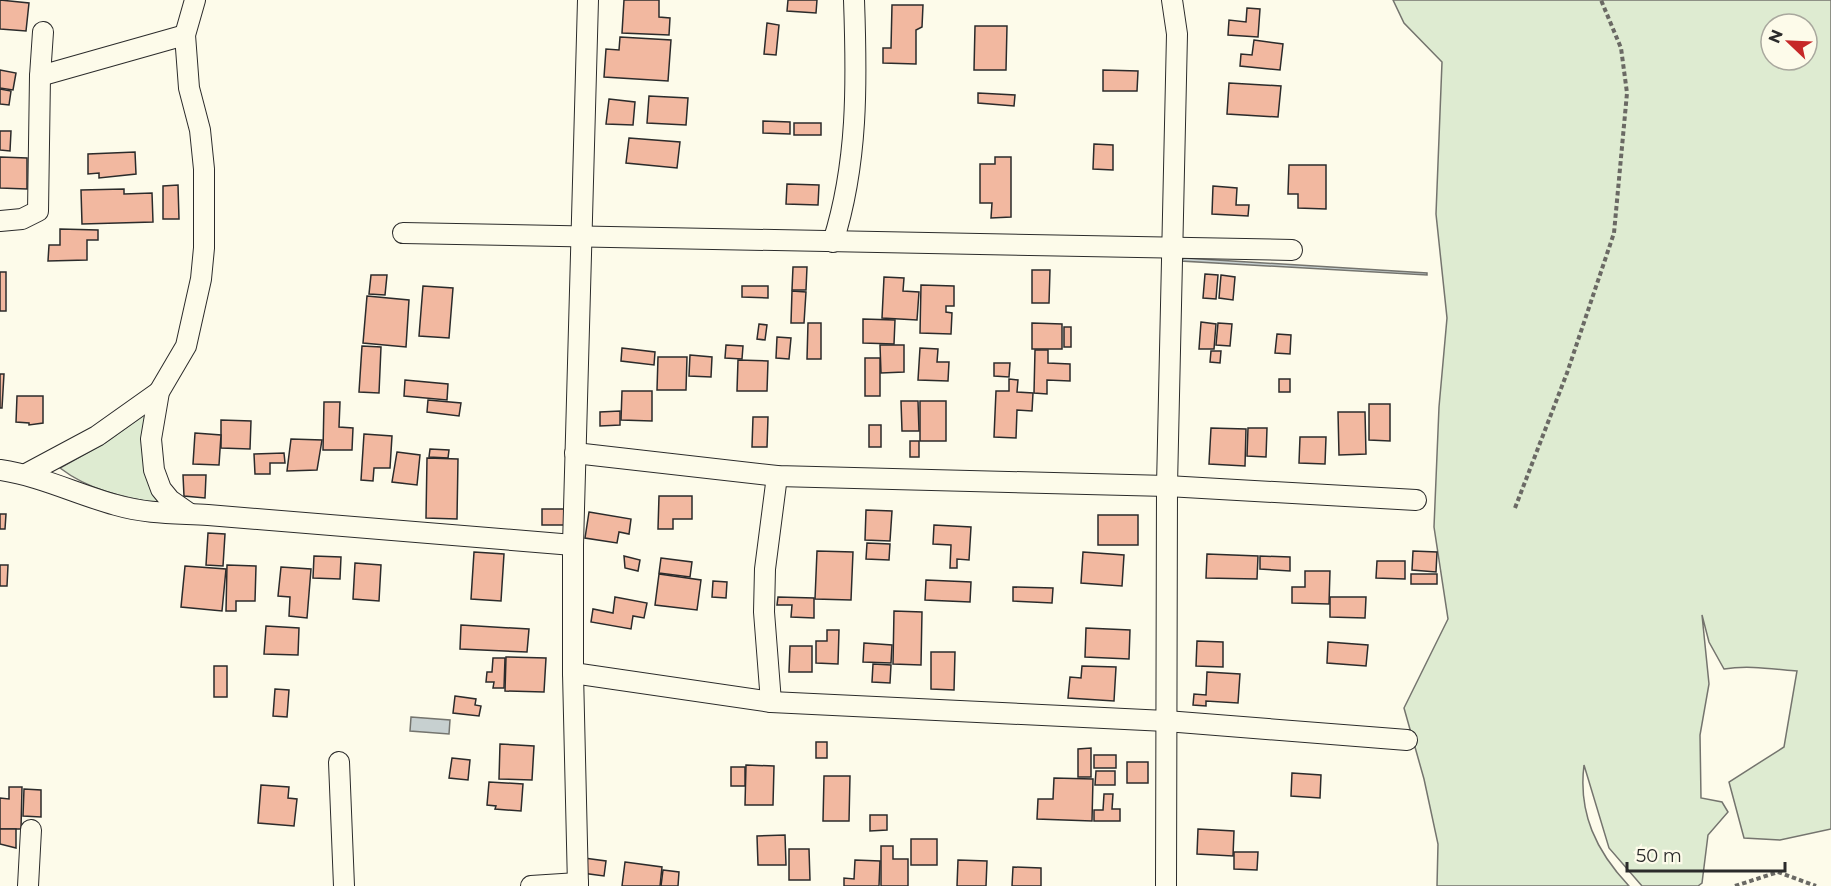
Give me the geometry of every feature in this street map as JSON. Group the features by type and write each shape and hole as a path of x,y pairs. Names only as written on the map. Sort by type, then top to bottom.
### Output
{"street":[{"path":"190,514 170,500 161,489 154,470 151,439 159,392 186,346 194,318 204,248 204,170 200,130 189,88 185,35 195,0"},
{"path":"531,886 578,884 573,673 573,545 588,0"},
{"path":"833,242 852,168 856,116 854,0"},
{"path":"1166,886 1167,486 1177,34 1172,0"},
{"path":"0,221 22,219 38,211 40,76 44,32"},
{"path":"40,76 185,35"},
{"path":"403,233 1292,250"},
{"path":"26,474 98,436 159,392"},
{"path":"575,453 777,476 1167,486 1416,500"},
{"path":"0,470 26,474 117,506 166,514 190,514 573,545"},
{"path":"771,702 764,612 765,568 777,476"},
{"path":"573,673 771,702 1166,721 1407,740"},
{"path":"339,762 344,886"},
{"path":"28,886 31,830"}],"path":[{"path":"1515,508 1567,374 1614,232 1626,93 1622,48 1601,0"},
{"path":"1735,886 1778,872 1816,886"}],"green space":[{"path":"1393,0 1831,0 1831,829 1780,840 1744,838 1729,782 1784,747 1797,671 1751,667 1724,669 1709,642 1702,615 1709,684 1700,735 1701,798 1722,802 1728,812 1708,835 1702,883 1698,886 1642,886 1609,848 1584,765 1584,799 1592,830 1607,859 1629,886 1437,886 1438,844 1424,779 1404,708 1448,619 1434,527 1439,407 1447,318 1436,214 1442,62 1404,23"},
{"path":"145,414 143,452 160,504 95,488 60,468 106,442"}],"shaded area":[{"path":"1184,258 1427,273 1427,275 1181,261"},
{"path":"411,717 450,720 449,734 410,731"}],"building":[{"path":"0,0 29,3 26,31 0,29"},
{"path":"624,0 659,0 659,17 670,18 669,35 622,33"},
{"path":"788,0 817,0 816,13 787,11"},
{"path":"892,5 923,5 922,27 916,30 916,64 883,63 883,48 891,48"},
{"path":"1247,8 1260,9 1258,37 1228,35 1229,20 1246,22"},
{"path":"767,23 779,25 776,55 764,54"},
{"path":"975,26 1007,26 1006,70 974,70"},
{"path":"620,37 671,40 668,81 604,77 606,49 619,50"},
{"path":"1254,40 1283,44 1280,70 1240,66 1241,54 1252,55"},
{"path":"0,70 16,73 13,90 0,88"},
{"path":"1103,70 1138,71 1137,91 1103,91"},
{"path":"1229,83 1281,86 1278,117 1227,114"},
{"path":"0,89 11,91 9,105 0,104"},
{"path":"978,93 1015,95 1014,106 978,103"},
{"path":"649,96 688,98 686,125 647,123"},
{"path":"609,99 635,102 633,125 606,124"},
{"path":"763,121 790,122 790,134 763,133"},
{"path":"794,123 821,123 821,135 794,135"},
{"path":"0,131 11,131 10,151 0,150"},
{"path":"629,138 680,142 677,168 626,163"},
{"path":"1094,144 1113,145 1113,170 1093,169"},
{"path":"135,152 136,174 99,178 99,173 88,174 88,154"},
{"path":"0,157 27,158 27,189 0,188"},
{"path":"995,157 1011,157 1011,217 991,218 992,203 980,203 980,164 995,164"},
{"path":"1289,165 1326,165 1326,209 1298,208 1298,194 1288,194"},
{"path":"787,184 819,185 818,205 786,204"},
{"path":"178,185 179,219 163,219 163,186"},
{"path":"1213,186 1237,188 1236,205 1249,205 1248,216 1212,214"},
{"path":"124,189 124,194 152,193 153,222 82,224 81,190"},
{"path":"60,229 98,230 98,240 87,240 87,260 48,261 49,245 60,245"},
{"path":"793,267 807,267 806,290 792,290"},
{"path":"1032,270 1050,270 1049,303 1032,303"},
{"path":"0,272 6,272 6,311 0,311"},
{"path":"1205,274 1218,275 1216,299 1203,298"},
{"path":"371,275 387,275 385,295 369,294"},
{"path":"1221,275 1235,277 1233,300 1219,298"},
{"path":"884,277 904,278 903,291 919,292 917,320 882,318"},
{"path":"921,285 954,286 954,306 946,306 946,312 952,313 951,334 920,333"},
{"path":"423,286 453,288 449,338 419,336"},
{"path":"742,286 768,286 768,298 742,297"},
{"path":"792,291 806,292 804,323 791,323"},
{"path":"367,296 409,300 406,347 363,343"},
{"path":"863,319 895,320 894,344 863,343"},
{"path":"1201,322 1216,324 1214,349 1199,349"},
{"path":"808,323 821,323 821,359 807,359"},
{"path":"1032,323 1062,324 1062,349 1032,349"},
{"path":"1218,323 1232,324 1230,346 1216,345"},
{"path":"759,324 767,325 765,340 757,339"},
{"path":"1064,327 1071,327 1071,347 1064,347"},
{"path":"1277,334 1291,335 1290,354 1275,353"},
{"path":"777,337 791,338 789,359 776,358"},
{"path":"726,345 743,346 742,359 725,358"},
{"path":"880,345 904,345 904,372 881,373"},
{"path":"362,346 381,347 379,393 359,392"},
{"path":"622,348 655,352 654,365 621,361"},
{"path":"920,348 938,349 937,362 949,362 948,381 918,380"},
{"path":"1035,350 1048,350 1048,363 1070,364 1070,381 1047,380 1047,394 1034,393"},
{"path":"1211,351 1221,351 1220,363 1210,362"},
{"path":"690,355 712,357 711,377 689,376"},
{"path":"658,357 687,357 686,390 657,390"},
{"path":"865,358 880,358 880,396 865,396"},
{"path":"738,360 768,361 767,391 737,391"},
{"path":"994,363 1010,363 1009,377 994,376"},
{"path":"0,374 4,374 2,408 0,408"},
{"path":"1009,379 1018,380 1017,392 1033,393 1032,411 1017,410 1016,438 994,437 996,391 1009,391"},
{"path":"1279,379 1290,379 1290,392 1279,392"},
{"path":"405,380 448,384 447,400 404,396"},
{"path":"622,391 652,391 652,421 621,420"},
{"path":"17,396 43,396 43,423 29,425 29,423 16,422"},
{"path":"428,400 461,403 459,416 427,412"},
{"path":"901,401 918,401 919,431 902,431"},
{"path":"920,401 946,401 946,441 920,441"},
{"path":"324,402 340,402 339,427 353,428 352,450 323,450"},
{"path":"1369,404 1390,404 1390,441 1369,440"},
{"path":"620,411 620,425 600,426 600,412"},
{"path":"1338,412 1365,412 1366,454 1339,455"},
{"path":"753,417 768,417 767,447 752,447"},
{"path":"221,420 251,421 250,449 221,448"},
{"path":"869,425 881,425 881,447 869,447"},
{"path":"1211,428 1246,429 1245,466 1209,464"},
{"path":"1248,428 1267,428 1266,457 1247,456"},
{"path":"195,433 221,435 219,465 193,464"},
{"path":"364,434 392,436 390,468 374,468 373,481 361,480"},
{"path":"1300,437 1326,437 1325,464 1299,463"},
{"path":"291,439 322,440 317,470 287,471"},
{"path":"910,441 919,441 919,457 910,457"},
{"path":"430,449 449,450 448,458 429,457"},
{"path":"397,452 420,455 417,485 392,482"},
{"path":"284,453 285,463 270,463 270,474 255,474 254,454"},
{"path":"427,458 458,459 457,519 426,518"},
{"path":"183,475 206,475 205,498 184,496"},
{"path":"659,496 692,496 692,519 673,519 673,529 658,529"},
{"path":"542,509 566,509 566,525 542,525"},
{"path":"866,510 892,511 890,541 865,540"},
{"path":"589,512 631,519 629,534 619,532 617,543 585,538"},
{"path":"0,514 6,514 5,529 0,529"},
{"path":"1098,515 1138,515 1138,545 1098,545"},
{"path":"934,525 971,527 969,560 957,559 957,568 950,568 951,545 933,544"},
{"path":"208,533 225,534 223,566 206,565"},
{"path":"867,543 890,544 889,560 866,559"},
{"path":"817,551 853,552 851,600 815,599"},
{"path":"1413,551 1437,552 1436,572 1412,570"},
{"path":"474,552 504,554 501,601 471,599"},
{"path":"1083,552 1124,555 1122,586 1081,583"},
{"path":"1207,554 1258,556 1257,579 1206,578"},
{"path":"314,556 341,557 340,579 313,578"},
{"path":"624,556 640,560 638,571 625,568"},
{"path":"1260,556 1290,557 1290,571 1260,569"},
{"path":"661,558 692,562 690,577 659,573"},
{"path":"1377,561 1405,561 1405,579 1376,578"},
{"path":"355,563 381,565 379,601 353,599"},
{"path":"0,565 8,565 7,586 0,586"},
{"path":"227,565 256,566 255,601 236,601 236,611 226,611"},
{"path":"185,566 226,569 222,611 181,607"},
{"path":"281,567 311,569 307,618 289,616 290,597 278,596"},
{"path":"1305,571 1330,571 1329,604 1292,603 1292,587 1305,587"},
{"path":"659,574 701,580 697,610 655,605"},
{"path":"1411,574 1437,574 1437,584 1411,584"},
{"path":"926,580 971,582 970,602 925,600"},
{"path":"713,581 727,582 726,598 712,597"},
{"path":"1013,587 1053,588 1052,603 1013,601"},
{"path":"615,597 647,603 644,618 633,616 631,629 591,622 593,609 613,613"},
{"path":"778,597 814,598 814,618 791,617 792,605 777,605"},
{"path":"1330,597 1366,597 1365,618 1330,617"},
{"path":"894,611 922,612 921,665 893,664"},
{"path":"461,625 529,629 527,652 460,649"},
{"path":"266,626 299,628 298,655 264,654"},
{"path":"1086,628 1130,630 1129,659 1085,657"},
{"path":"827,630 839,630 838,664 816,663 816,641 827,641"},
{"path":"1197,641 1223,642 1223,667 1196,666"},
{"path":"1328,642 1368,645 1366,666 1327,663"},
{"path":"864,643 892,645 891,663 863,662"},
{"path":"790,646 812,646 812,672 789,672"},
{"path":"931,652 955,652 954,690 931,689"},
{"path":"506,657 546,658 544,692 505,691"},
{"path":"493,658 505,658 504,688 493,688 494,682 486,682 487,672 492,672"},
{"path":"873,664 891,665 890,683 872,682"},
{"path":"214,666 227,666 227,697 214,697"},
{"path":"1082,666 1116,667 1114,701 1068,698 1070,677 1081,678"},
{"path":"1207,672 1240,674 1238,703 1206,701 1206,706 1193,705 1194,694 1206,695"},
{"path":"275,689 289,690 287,717 273,716"},
{"path":"455,696 476,699 475,705 481,706 479,716 453,713"},
{"path":"816,742 827,742 827,758 816,758"},
{"path":"500,744 534,746 532,780 499,779"},
{"path":"1091,748 1091,777 1078,777 1078,749"},
{"path":"1094,755 1116,755 1116,768 1094,768"},
{"path":"452,758 470,760 468,780 449,778"},
{"path":"1127,762 1148,762 1148,783 1127,783"},
{"path":"746,765 774,766 773,805 745,805"},
{"path":"731,767 745,767 745,786 731,786"},
{"path":"1096,771 1115,771 1115,785 1095,785"},
{"path":"1292,773 1321,775 1320,798 1291,796"},
{"path":"824,776 850,776 849,821 823,821"},
{"path":"1054,778 1093,779 1092,821 1037,819 1038,799 1053,799"},
{"path":"489,782 523,784 521,811 495,809 496,806 487,805"},
{"path":"261,785 289,787 288,798 297,799 294,826 258,823"},
{"path":"9,787 22,787 21,829 0,829 0,798 9,799"},
{"path":"24,789 41,790 41,817 23,816"},
{"path":"1104,794 1113,794 1112,809 1120,809 1120,821 1094,821 1094,810 1103,810"},
{"path":"870,815 887,815 887,830 870,831"},
{"path":"0,829 16,829 16,848 0,844"},
{"path":"1198,829 1234,831 1233,856 1197,854"},
{"path":"785,835 786,865 758,865 757,836"},
{"path":"911,839 937,839 937,865 911,865"},
{"path":"881,846 893,846 893,859 908,859 908,886 881,886"},
{"path":"789,849 809,849 810,880 789,880"},
{"path":"1234,852 1258,852 1257,870 1234,869"},
{"path":"584,858 606,861 604,876 582,873"},
{"path":"855,860 880,861 879,886 844,886 844,878 854,879"},
{"path":"958,860 987,861 986,886 957,886"},
{"path":"625,862 662,867 660,886 622,886"},
{"path":"1013,867 1041,868 1041,886 1012,886"},
{"path":"663,870 679,872 678,886 661,886"}]}
